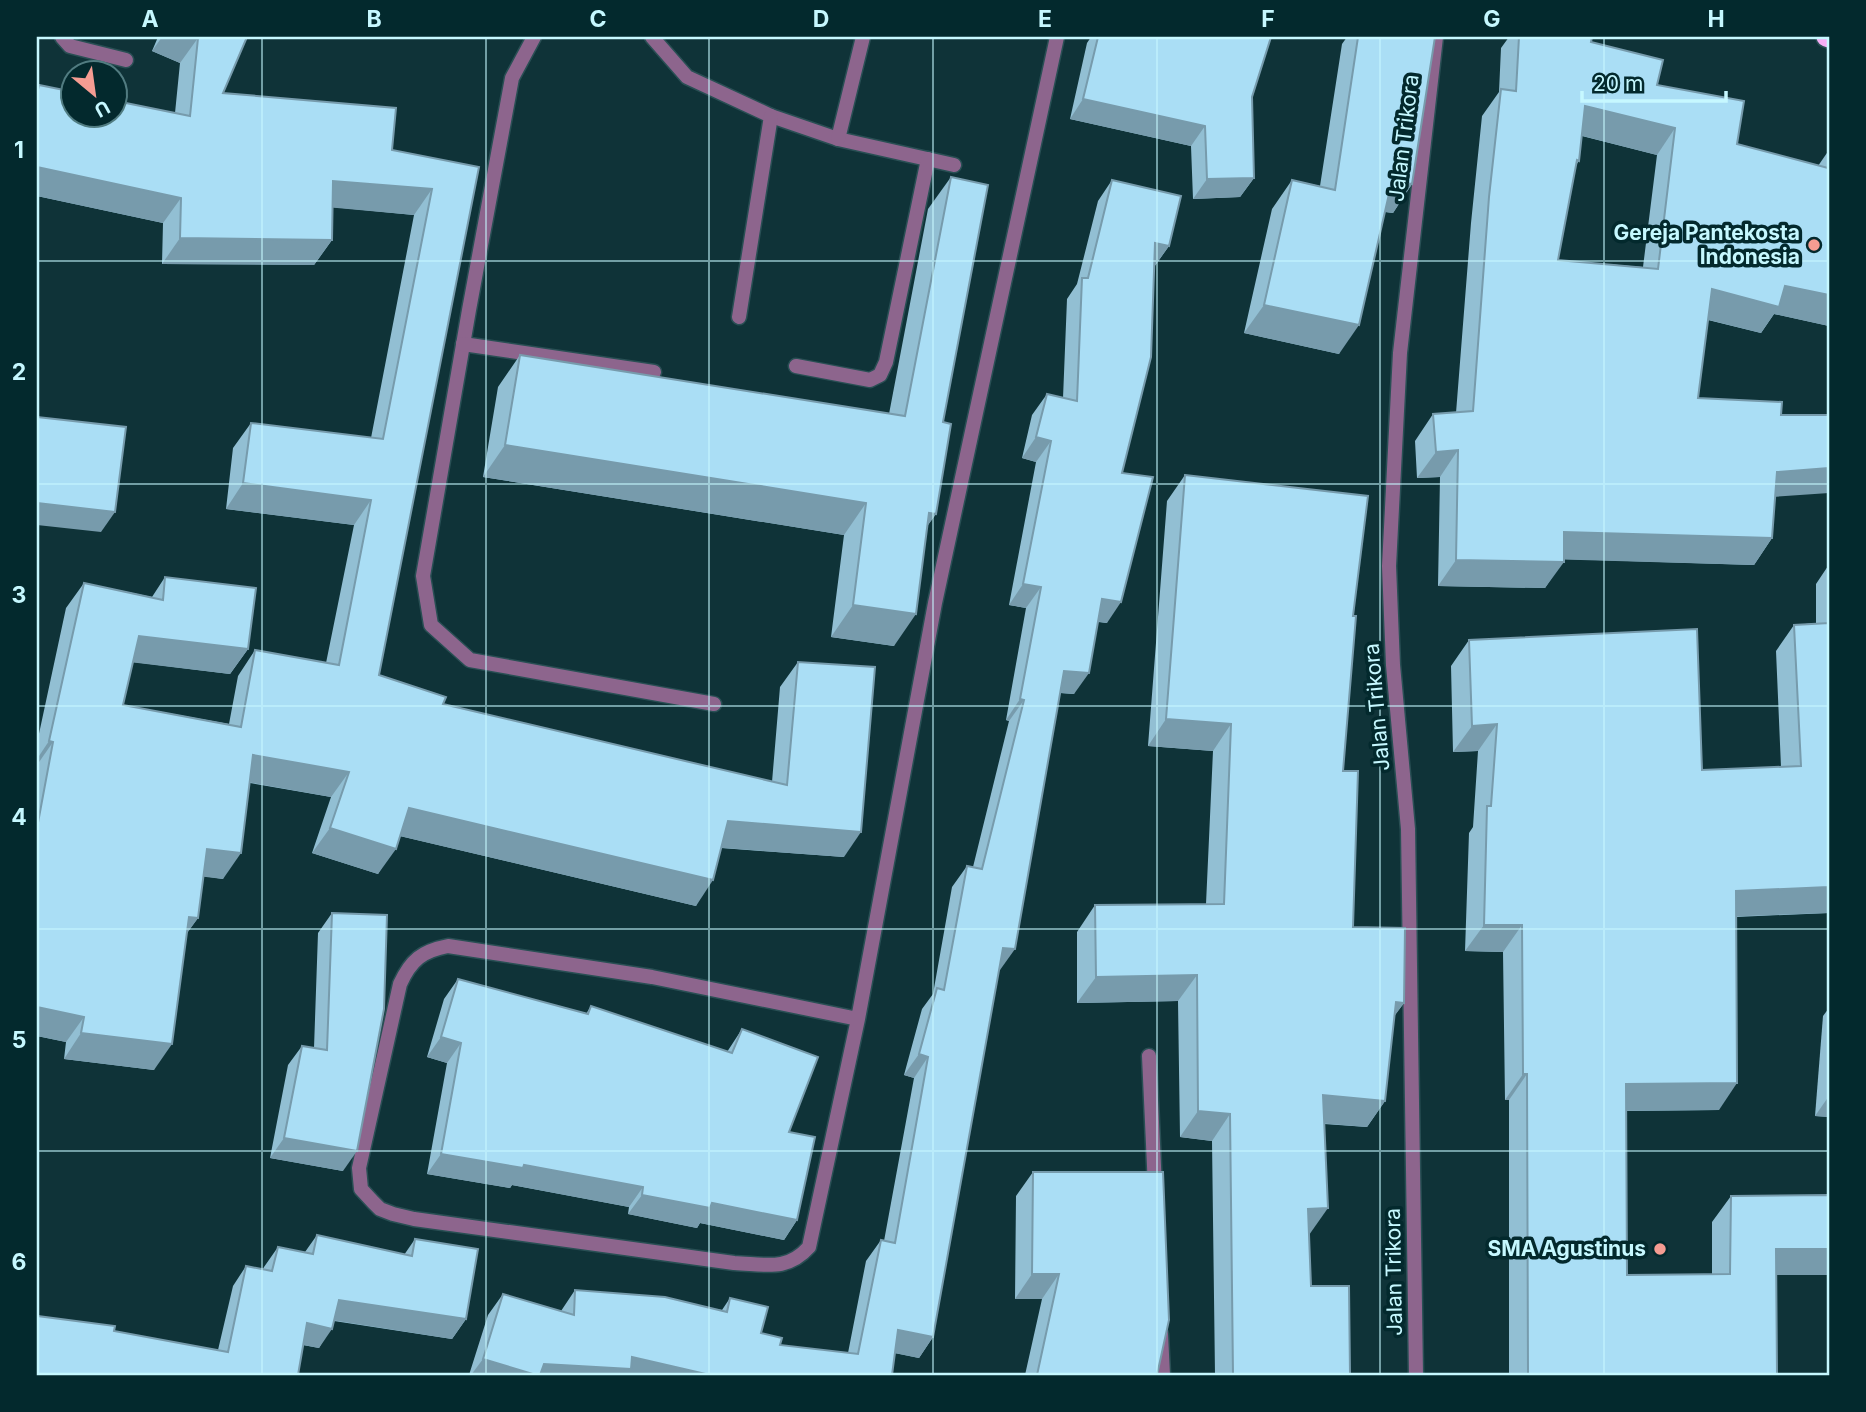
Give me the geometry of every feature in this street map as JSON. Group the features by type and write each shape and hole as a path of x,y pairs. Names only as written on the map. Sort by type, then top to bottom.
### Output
{"street":[{"path":"62,37 70,46 126,60"},
{"path":"534,37 512,78 463,344 423,576 431,625 470,660 714,704"},
{"path":"652,37 687,78 771,116 838,139 954,165"},
{"path":"838,139 863,37"},
{"path":"858,1019 652,977 448,946 429,950 409,965 400,984 359,1168 361,1189 380,1209 414,1219 734,1263 783,1265 802,1255 809,1247 858,1019 935,603 1057,37"},
{"name":"Jalan Trikora","path":"1416,1375 1408,829 1394,665 1389,566 1400,353 1436,37"},
{"path":"739,317 771,116"},
{"path":"796,366 870,380 880,375 886,362 928,159"},
{"path":"463,344 654,372"},
{"path":"1149,1056 1156,1203"},
{"path":"1161,1323 1163,1375"}],"building":[{"path":"196,37 247,37 223,93 396,108 392,150 479,167 379,675 446,697 443,704 787,785 798,662 875,667 861,832 728,821 713,880 409,808 396,849 330,828 349,772 253,755 241,853 207,849 198,918 189,917 172,1044 81,1033 84,1017 37,1007 37,828 53,742 49,741 84,583 163,600 165,577 256,588 248,649 139,636 123,705 241,727 255,650 339,665 371,500 243,483 251,423 383,439 432,189 333,181 332,240 180,238 181,198 37,167 39,85 60,89 60,130 130,130 130,104 190,116"},
{"path":"1098,37 1271,37 1252,97 1254,178 1207,179 1205,126 1083,99"},
{"path":"1358,37 1435,37 1412,184 1392,181 1359,325 1264,305 1292,180 1335,190"},
{"path":"1519,37 1592,37 1591,42 1663,60 1657,85 1744,101 1737,144 1828,168 1829,164 1829,295 1785,286 1779,307 1712,289 1698,398 1782,402 1781,415 1829,415 1829,468 1777,472 1772,538 1564,532 1564,562 1456,560 1458,450 1436,452 1433,414 1473,411 1489,197 1501,89 1516,91","holes":["1585,106 1675,128 1658,269 1558,260 1577,160 1579,161"]},
{"path":"951,177 988,185 943,422 951,424 936,514 929,513 916,614 853,605 866,503 505,445 520,355 905,416"},
{"path":"1112,180 1181,196 1169,246 1155,243 1151,357 1122,473 1153,477 1121,602 1102,599 1089,673 1064,671 1015,949 1003,948 933,1337 898,1330 892,1375 710,1375 632,1357 631,1369 544,1364 540,1375 536,1375 483,1359 503,1294 574,1315 575,1290 665,1297 727,1312 730,1298 768,1307 761,1333 782,1338 780,1345 858,1354 881,1240 895,1243 928,1057 919,1054 937,988 944,990 967,866 982,869 1024,700 1020,699 1041,587 1023,584 1051,441 1036,437 1047,394 1077,401 1082,278 1088,278"},
{"path":"37,417 126,427 115,512 37,503"},
{"path":"1185,475 1368,496 1353,616 1356,616 1343,771 1358,771 1353,927 1405,928 1404,1003 1396,1002 1385,1101 1323,1095 1328,1208 1308,1209 1311,1286 1349,1286 1350,1375 1233,1375 1230,1114 1198,1111 1197,975 1096,977 1095,905 1224,904 1231,724 1166,719"},
{"path":"1829,623 1829,887 1736,891 1737,1083 1626,1084 1627,1275 1730,1274 1731,1196 1829,1195 1829,1249 1776,1249 1777,1375 1528,1375 1527,1074 1523,1074 1522,925 1484,925 1487,806 1491,806 1497,724 1472,726 1469,640 1697,629 1702,770 1801,766 1794,625"},
{"path":"332,913 387,915 384,1009 357,1151 284,1138 302,1046 327,1050"},
{"path":"458,979 588,1014 591,1006 732,1053 742,1029 818,1057 789,1132 815,1137 797,1220 712,1203 710,1208 642,1195 643,1187 524,1165 523,1168 441,1154 461,1043 441,1037"},
{"path":"1033,1172 1163,1172 1169,1320 1157,1375 1037,1375 1059,1274 1032,1274"},
{"path":"317,1235 412,1256 415,1239 478,1249 466,1319 339,1300 332,1329 307,1323 298,1375 37,1375 37,1316 115,1326 114,1331 228,1352 246,1266 272,1271 278,1247 313,1254"}],"place":[{"name":"Gereja Pantekosta Indonesia","path":"1814,245"},
{"name":"SMA Agustinus","path":"1660,1249"}]}
